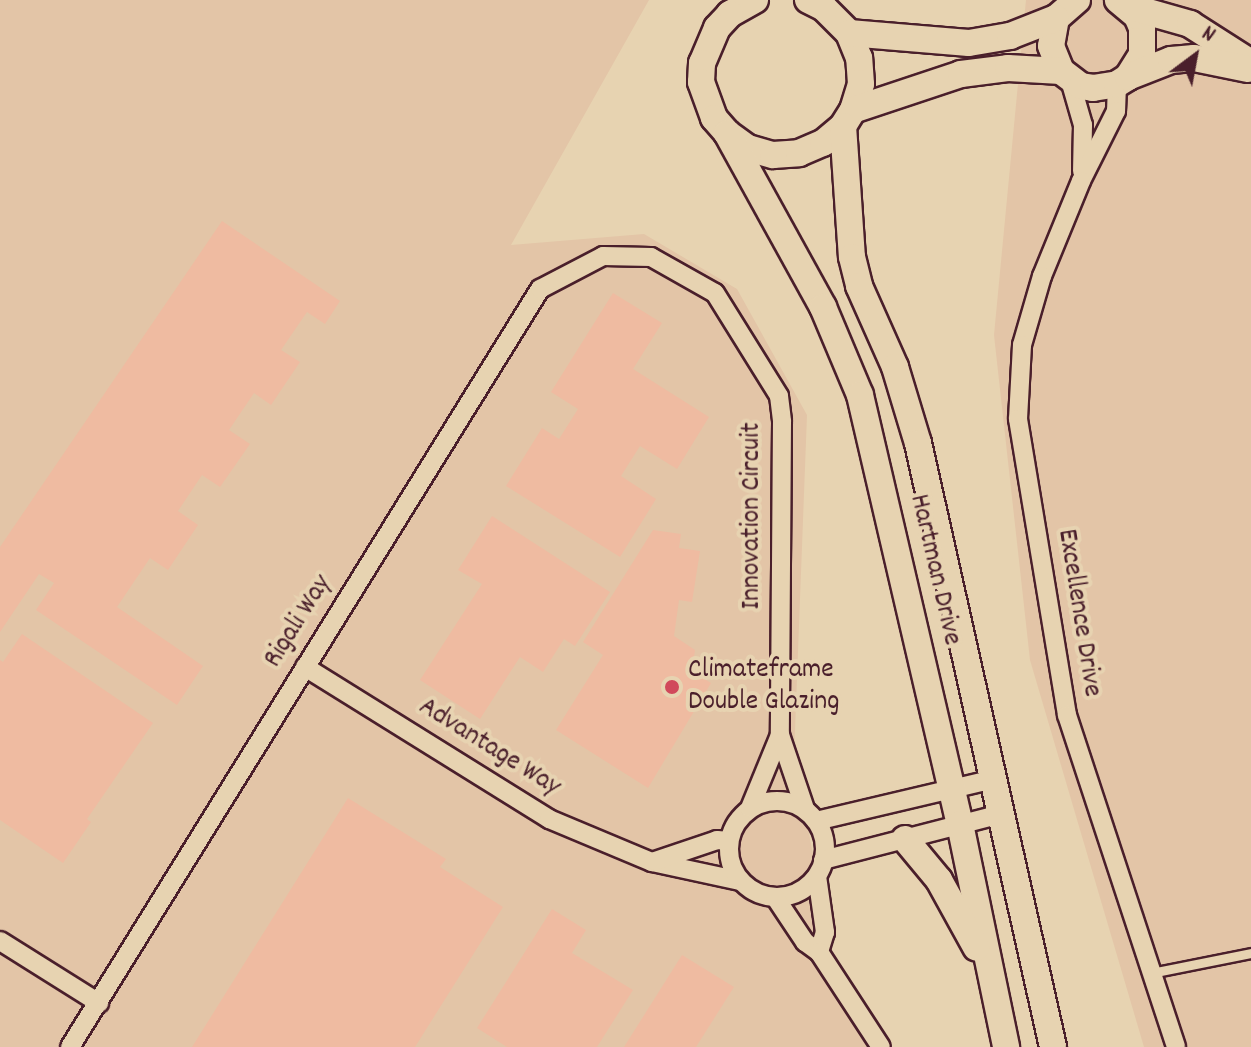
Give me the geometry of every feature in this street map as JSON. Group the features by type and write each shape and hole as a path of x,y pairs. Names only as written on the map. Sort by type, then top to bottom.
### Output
{"main road":[{"path":"732,7 755,0"},
{"path":"808,0 843,18 969,43 1010,36 1066,6"},
{"path":"1122,3 1190,24 1251,63"},
{"path":"1122,3 1137,16 1144,42 1142,55 1123,81"},
{"path":"1066,6 1051,46 1066,76"},
{"name":"Hartman Drive","path":"732,7 712,36 702,63 706,101 727,133 823,307 860,395 952,788 1006,1047"},
{"name":"Hartman Drive","path":"843,18 859,58 861,84 848,118 852,257 859,286 895,367 918,443 1053,1047"},
{"path":"727,133 748,148 773,155 799,153 823,143 848,118 961,74 1008,68 1066,76 1093,88 1123,81 1171,60 1194,58 1251,70"},
{"path":"905,839 939,880 989,972"}],"street":[{"name":"Excellence Drive","path":"1066,76 1085,143 1081,181"},
{"name":"Excellence Drive","path":"1123,81 1116,111 1081,181 1042,276 1022,345 1018,419 1067,715 1176,1047"},
{"name":"Rigali Way","path":"70,1047 540,289 603,256"},
{"name":"Innovation Circuit","path":"603,256 651,257 715,293 779,396 782,422 780,735 810,815"},
{"name":"Advantage Way","path":"305,667 549,819 652,862 741,881"},
{"name":"Innovation Circuit","path":"750,808 780,735"},
{"path":"810,815 994,779"},
{"path":"819,952 825,932 820,868 825,847 810,815 789,802 773,801 750,808 736,822 729,841 729,858 741,881 757,893 775,897 792,895 820,868 905,839 1001,814"},
{"path":"652,862 717,840 729,841"},
{"path":"775,897 805,942 819,952 881,1047"},
{"path":"0,941 99,1003"}],"lane":[{"path":"1151,973 1251,953"}],"shaded area":[{"path":"0,0 649,0 511,245 644,234 737,289 807,415 794,757 837,977 888,1047 0,1047"},
{"path":"1026,0 1251,0 1251,1047 1144,1047 1030,660 994,335"}],"building":[{"path":"222,221 340,301 325,324 307,312 281,350 300,362 271,405 254,393 229,430 250,444 220,487 202,475 178,511 198,525 168,570 150,558 117,607 203,666 177,705 36,610 54,583 39,574 0,632 0,547"},
{"path":"613,293 662,323 633,369 709,417 677,469 640,446 621,476 656,499 620,557 506,486 542,428 559,439 578,409 551,392"},
{"path":"492,516 610,592 575,646 564,639 543,672 520,657 480,719 420,680 482,584 458,570"},
{"path":"653,530 681,534 679,548 700,551 692,602 679,600 674,636 695,650 692,671 711,683 648,788 556,730 603,655 583,642"},
{"path":"22,634 153,723 87,819 91,822 63,863 0,820 0,660 3,662"},
{"path":"348,798 446,859 440,867 503,907 415,1047 192,1047"},
{"path":"552,909 586,930 572,953 633,990 597,1047 507,1047 477,1028"},
{"path":"682,955 734,987 696,1047 624,1047"}],"place":[{"name":"Climateframe Double Glazing","path":"672,687"}]}
